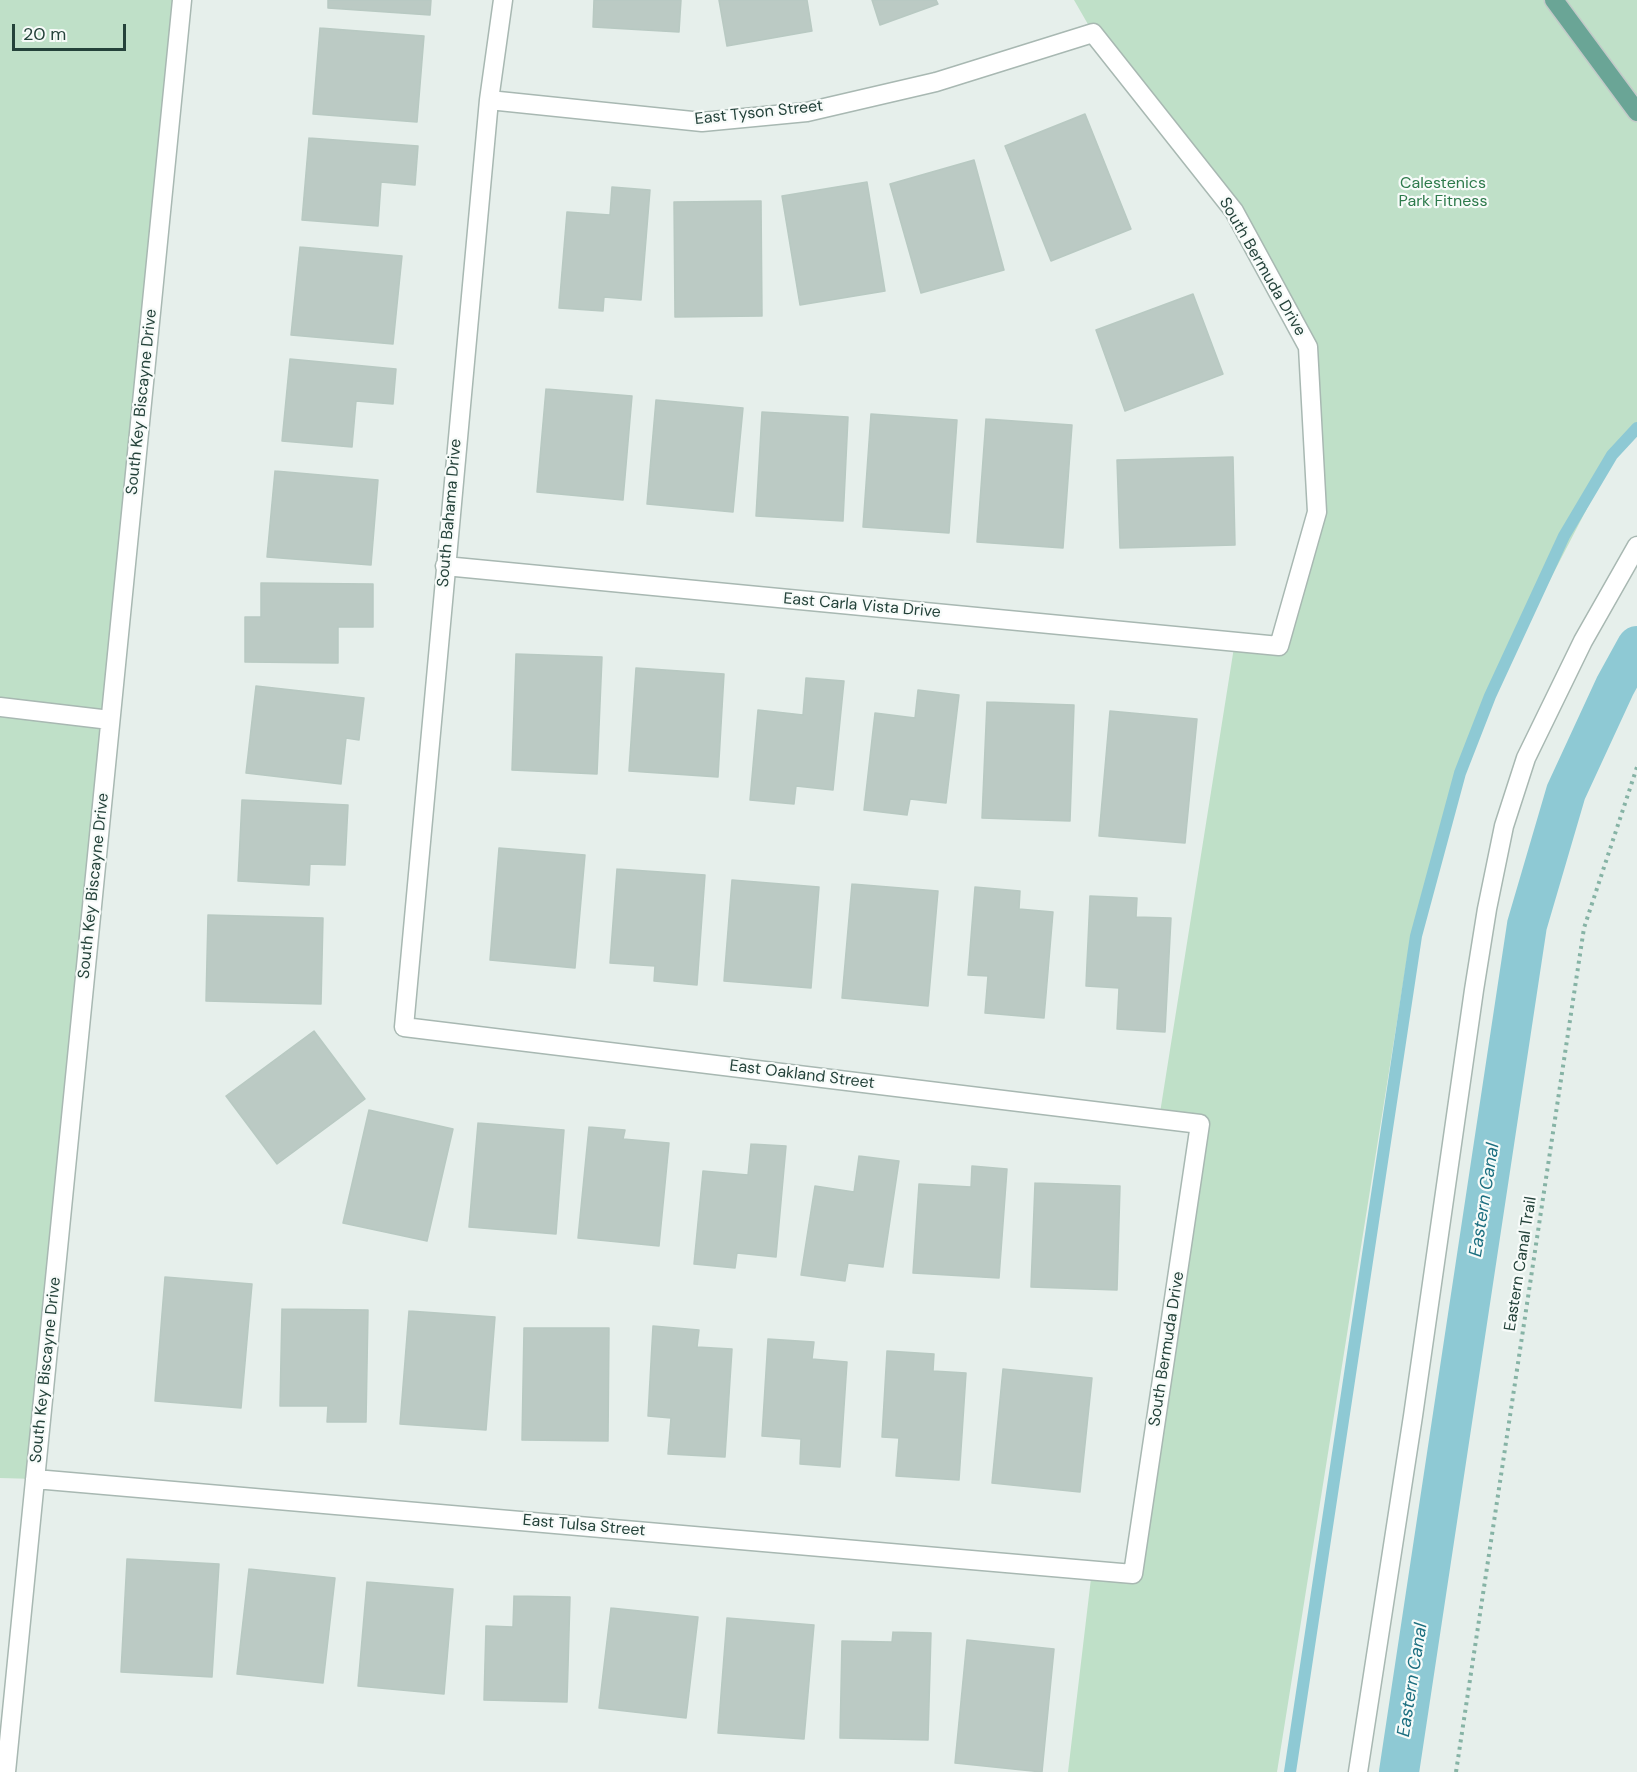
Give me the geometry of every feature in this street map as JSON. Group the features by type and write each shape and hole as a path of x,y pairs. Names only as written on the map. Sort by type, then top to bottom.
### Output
{"main road":[{"path":"1554,0 1637,112"}],"street":[{"name":"South Key Biscayne Drive","path":"6,1772 182,0"},
{"name":"South Bahama Drive","path":"404,1027 489,99 503,0"},
{"name":"East Tyson Street","path":"489,99 702,122 807,112 936,82 1093,33"},
{"name":"South Bermuda Drive","path":"1093,33 1234,211 1308,347 1317,512 1279,646"},
{"path":"1358,1772 1413,1416 1474,990 1504,826 1526,758 1583,641 1637,546"},
{"name":"East Carla Vista Drive","path":"445,566 1279,646"},
{"path":"0,707 110,720"},
{"name":"East Oakland Street","path":"404,1027 1200,1124"},
{"name":"South Bermuda Drive","path":"1133,1574 1200,1124"},
{"name":"East Tulsa Street","path":"35,1479 1133,1574"}],"path":[{"name":"Eastern Canal Trail","path":"1456,1772 1584,928 1637,767"}],"green space":[{"path":"0,0 182,0 35,1479 0,1478"},
{"name":"Calestenics Park Fitness","path":"1074,0 1637,0 1637,427 1622,441 1470,734 1407,959 1277,1772 1068,1772 1092,1570 1133,1574 1200,1124 1159,1119 1235,641 1279,646 1317,512 1308,347 1234,211 1093,33"}],"building":[{"path":"328,0 431,0 430,15 328,8"},
{"path":"594,0 681,0 679,32 593,27"},
{"path":"719,0 807,0 812,31 727,46"},
{"path":"872,0 936,0 938,4 880,25"},
{"path":"320,28 424,36 417,122 313,114"},
{"path":"1085,114 1131,229 1051,261 1005,146"},
{"path":"309,138 418,146 415,185 381,182 378,226 302,220"},
{"path":"974,160 1004,270 921,293 890,184"},
{"path":"867,182 885,291 800,305 782,196"},
{"path":"612,187 650,190 641,300 604,297 603,311 559,308 567,212 610,215"},
{"path":"761,201 762,316 675,317 674,202"},
{"path":"300,247 402,256 393,344 291,335"},
{"path":"1193,294 1223,374 1125,411 1096,330"},
{"path":"290,359 396,369 393,404 356,401 352,447 282,441"},
{"path":"546,389 632,396 623,500 537,492"},
{"path":"656,400 743,408 733,512 647,504"},
{"path":"762,412 848,417 843,521 756,516"},
{"path":"871,414 957,420 949,533 863,527"},
{"path":"986,419 1072,425 1063,548 977,542"},
{"path":"1233,457 1235,545 1120,548 1117,460"},
{"path":"275,471 378,480 371,565 267,557"},
{"path":"261,583 373,584 373,627 338,627 338,663 245,662 245,617 261,617"},
{"path":"516,654 602,657 597,774 512,770"},
{"path":"636,668 724,674 718,777 629,771"},
{"path":"806,678 844,681 833,790 796,786 794,804 750,800 758,710 803,715"},
{"path":"256,686 364,698 359,740 346,738 341,784 246,773"},
{"path":"918,690 959,695 946,803 910,799 907,815 864,810 875,713 915,718"},
{"path":"987,702 1074,705 1070,821 982,818"},
{"path":"1110,711 1197,719 1185,843 1099,836"},
{"path":"242,800 348,805 345,865 310,864 309,885 238,881"},
{"path":"499,848 585,855 575,968 490,960"},
{"path":"617,869 705,875 697,985 654,981 655,966 610,963"},
{"path":"732,880 819,887 811,988 724,981"},
{"path":"852,884 938,891 928,1006 842,998"},
{"path":"975,887 1020,891 1019,909 1053,912 1044,1018 985,1013 988,976 968,975"},
{"path":"1090,896 1137,898 1136,917 1171,918 1165,1032 1117,1029 1119,988 1086,986"},
{"path":"208,915 323,918 321,1004 206,1001"},
{"path":"314,1031 365,1099 277,1164 226,1096"},
{"path":"369,1110 453,1129 427,1241 343,1223"},
{"path":"478,1123 564,1130 556,1234 469,1227"},
{"path":"589,1127 625,1130 623,1139 669,1143 659,1246 578,1238"},
{"path":"751,1144 786,1146 776,1257 737,1253 735,1268 694,1264 703,1171 748,1175"},
{"path":"859,1156 899,1161 883,1267 848,1263 845,1281 801,1275 815,1186 854,1192"},
{"path":"972,1166 1007,1169 999,1278 913,1273 919,1184 971,1187"},
{"path":"1035,1183 1120,1186 1117,1290 1031,1287"},
{"path":"165,1277 252,1284 241,1408 155,1401"},
{"path":"282,1309 368,1310 366,1422 327,1422 328,1406 280,1406"},
{"path":"409,1311 495,1317 486,1430 400,1424"},
{"path":"653,1326 699,1330 697,1347 732,1349 725,1457 668,1454 671,1418 648,1416"},
{"path":"524,1328 609,1328 608,1441 522,1440"},
{"path":"768,1339 814,1342 812,1359 847,1362 840,1467 800,1464 801,1439 762,1436"},
{"path":"887,1351 934,1354 933,1371 966,1373 959,1480 896,1476 899,1438 882,1437"},
{"path":"1003,1369 1092,1378 1080,1492 992,1483"},
{"path":"127,1559 219,1564 212,1677 121,1672"},
{"path":"249,1569 335,1578 323,1683 237,1674"},
{"path":"367,1582 453,1589 444,1694 358,1686"},
{"path":"514,1596 570,1597 567,1702 484,1700 486,1626 513,1627"},
{"path":"611,1608 698,1617 686,1718 599,1708"},
{"path":"727,1618 814,1625 804,1739 718,1733"},
{"path":"893,1632 931,1633 928,1740 840,1738 842,1641 892,1642"},
{"path":"967,1640 1054,1649 1042,1772 955,1763"}],"waterway":[{"path":"1290,1772 1416,936 1460,773 1490,696 1564,536 1612,455 1637,428"},
{"name":"Eastern Canal","path":"1399,1772 1527,925 1566,792 1615,686 1637,646"}]}
